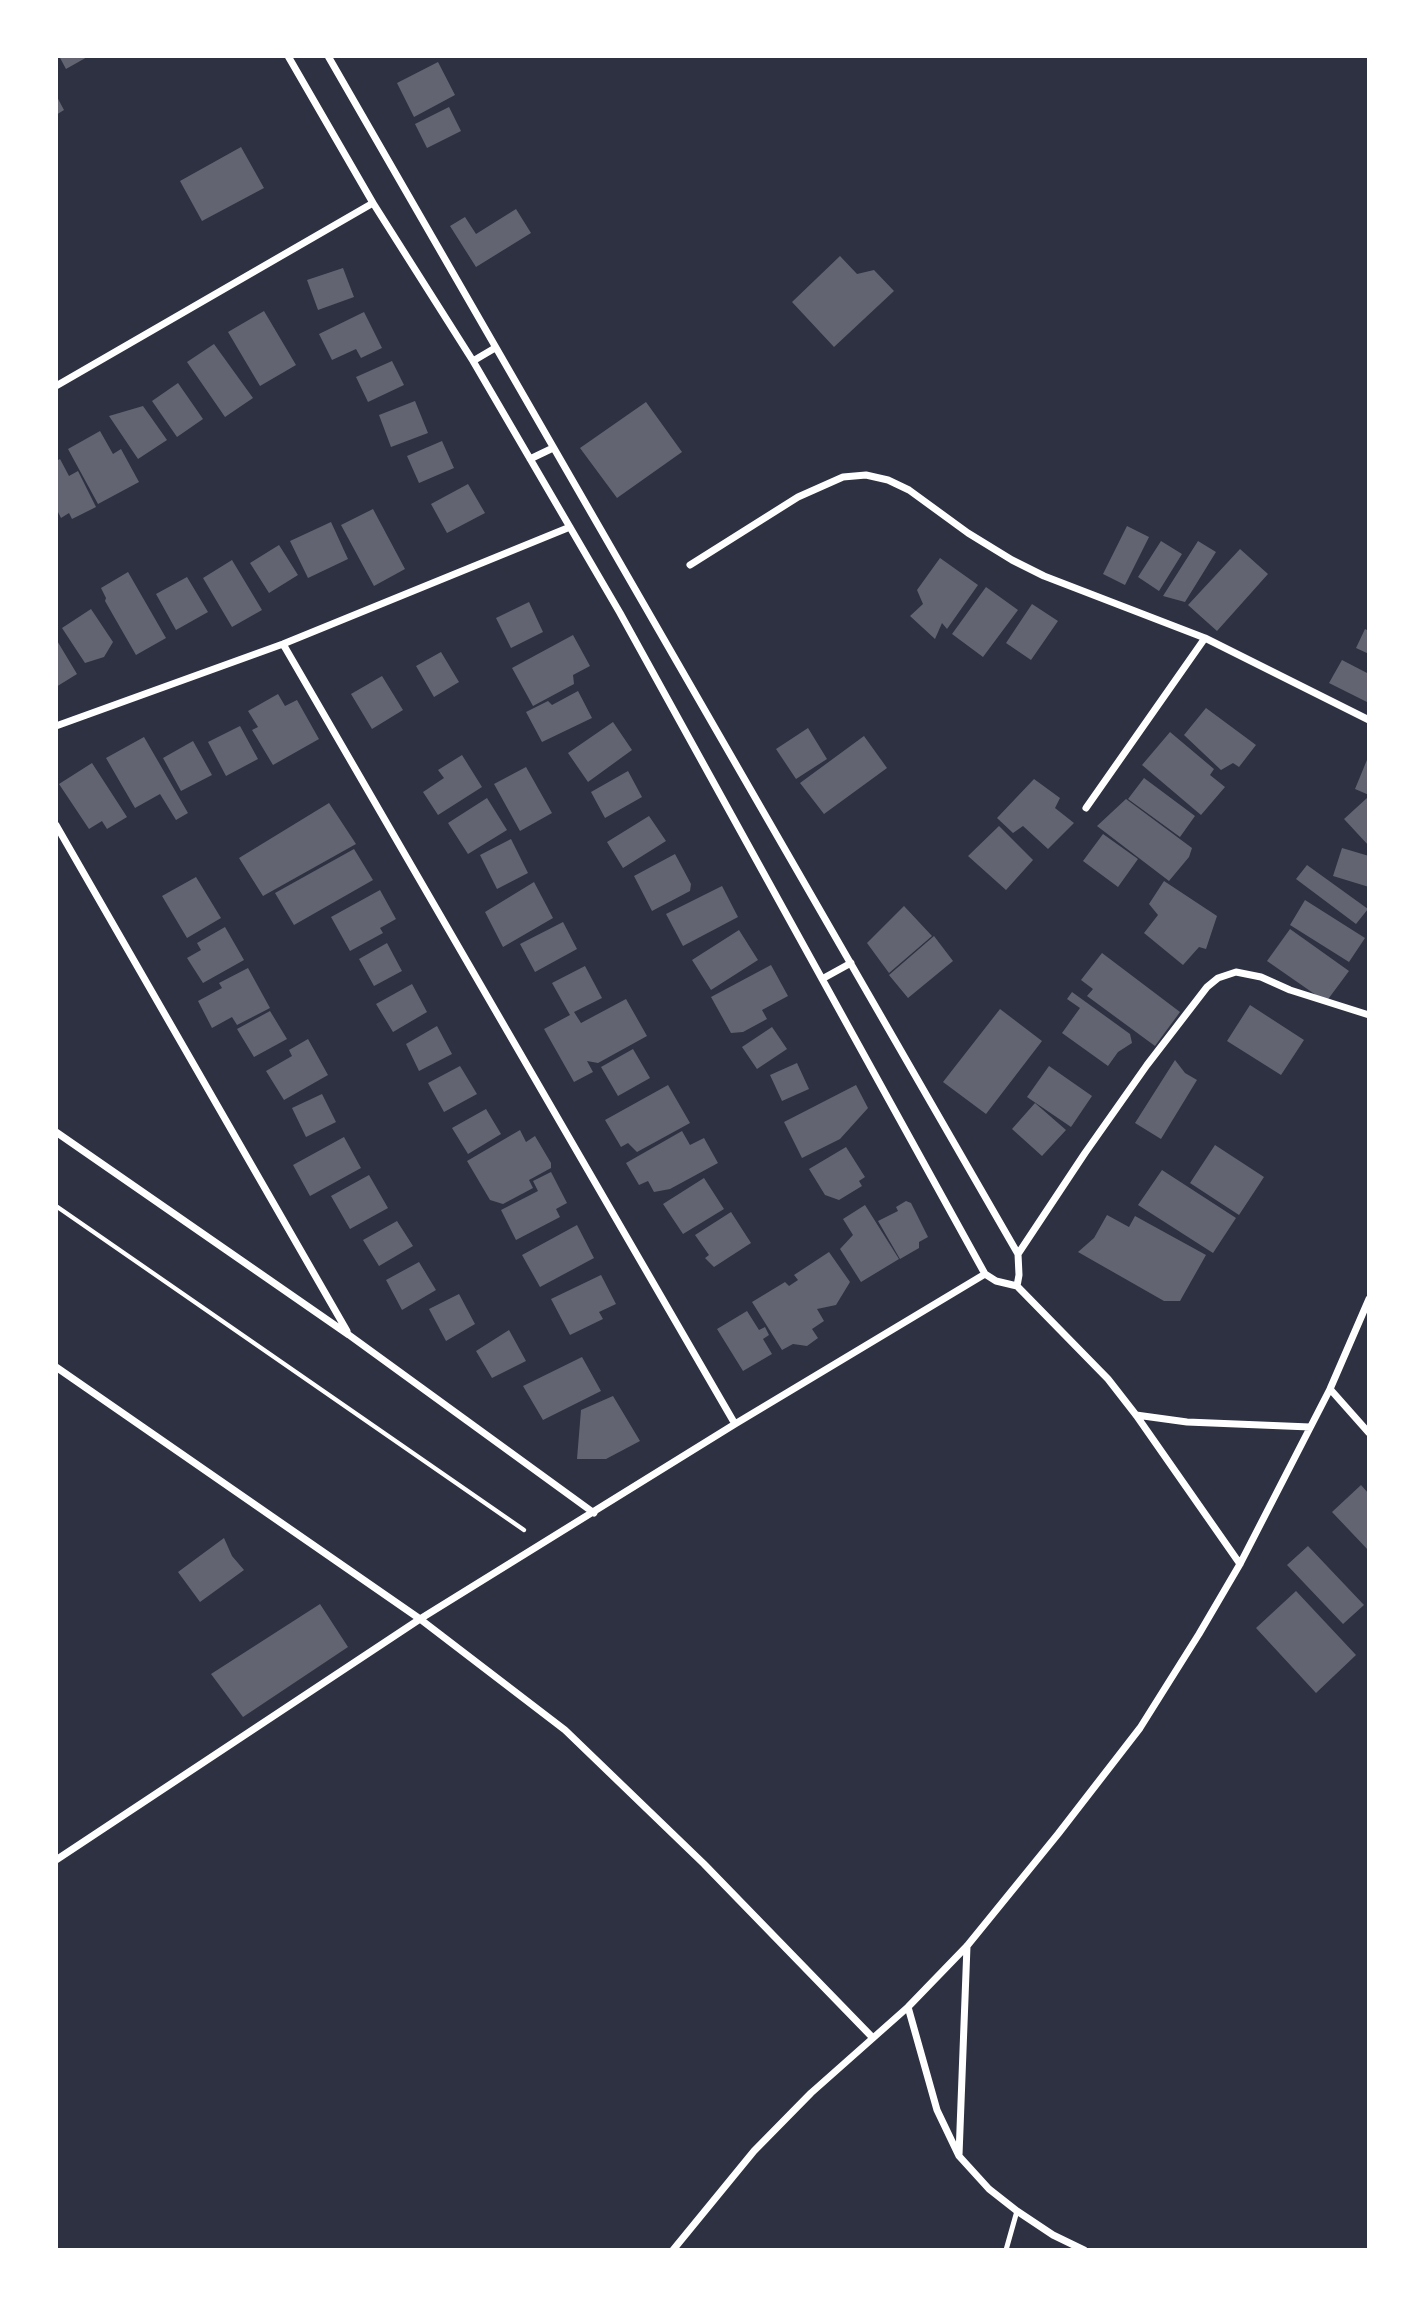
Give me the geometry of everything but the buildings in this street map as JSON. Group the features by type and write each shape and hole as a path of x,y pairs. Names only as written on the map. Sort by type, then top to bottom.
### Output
{"street":[{"path":"288,56 373,203 473,361 620,613 985,1274 996,1281 1017,1286 1108,1379 1240,1564"},
{"path":"328,56 1018,1254 1017,1286"},
{"path":"56,386 373,203"},
{"path":"473,361 495,348"},
{"path":"530,459 553,448"},
{"path":"690,565 798,497 843,477 866,474 909,490 968,533 1044,576 1205,638 1369,720"},
{"path":"56,726 283,644 570,527"},
{"path":"1086,808 1205,638"},
{"path":"283,644 735,1424"},
{"path":"56,825 349,1335"},
{"path":"822,979 850,963"},
{"path":"1018,1254 1147,1065 1207,987 1218,978 1236,972 1261,977 1300,993 1369,1015"},
{"path":"56,1132 349,1335 594,1513"},
{"path":"56,1860 420,1619 735,1424 985,1274"},
{"path":"673,2250 754,2151 811,2093 908,2007 967,1946 1140,1728 1240,1564 1330,1389 1369,1299"},
{"path":"56,1367 420,1619 565,1730 704,1864 873,2038"},
{"path":"1330,1389 1369,1433"},
{"path":"1136,1415 1196,1422 1310,1427"},
{"path":"959,2156 967,1946"},
{"path":"908,2007 937,2110 959,2156 989,2189 1017,2211 1053,2235 1084,2250"}],"lane":[{"path":"1006,2250 1017,2211"}],"path":[{"path":"56,1206 542,1543"}]}
